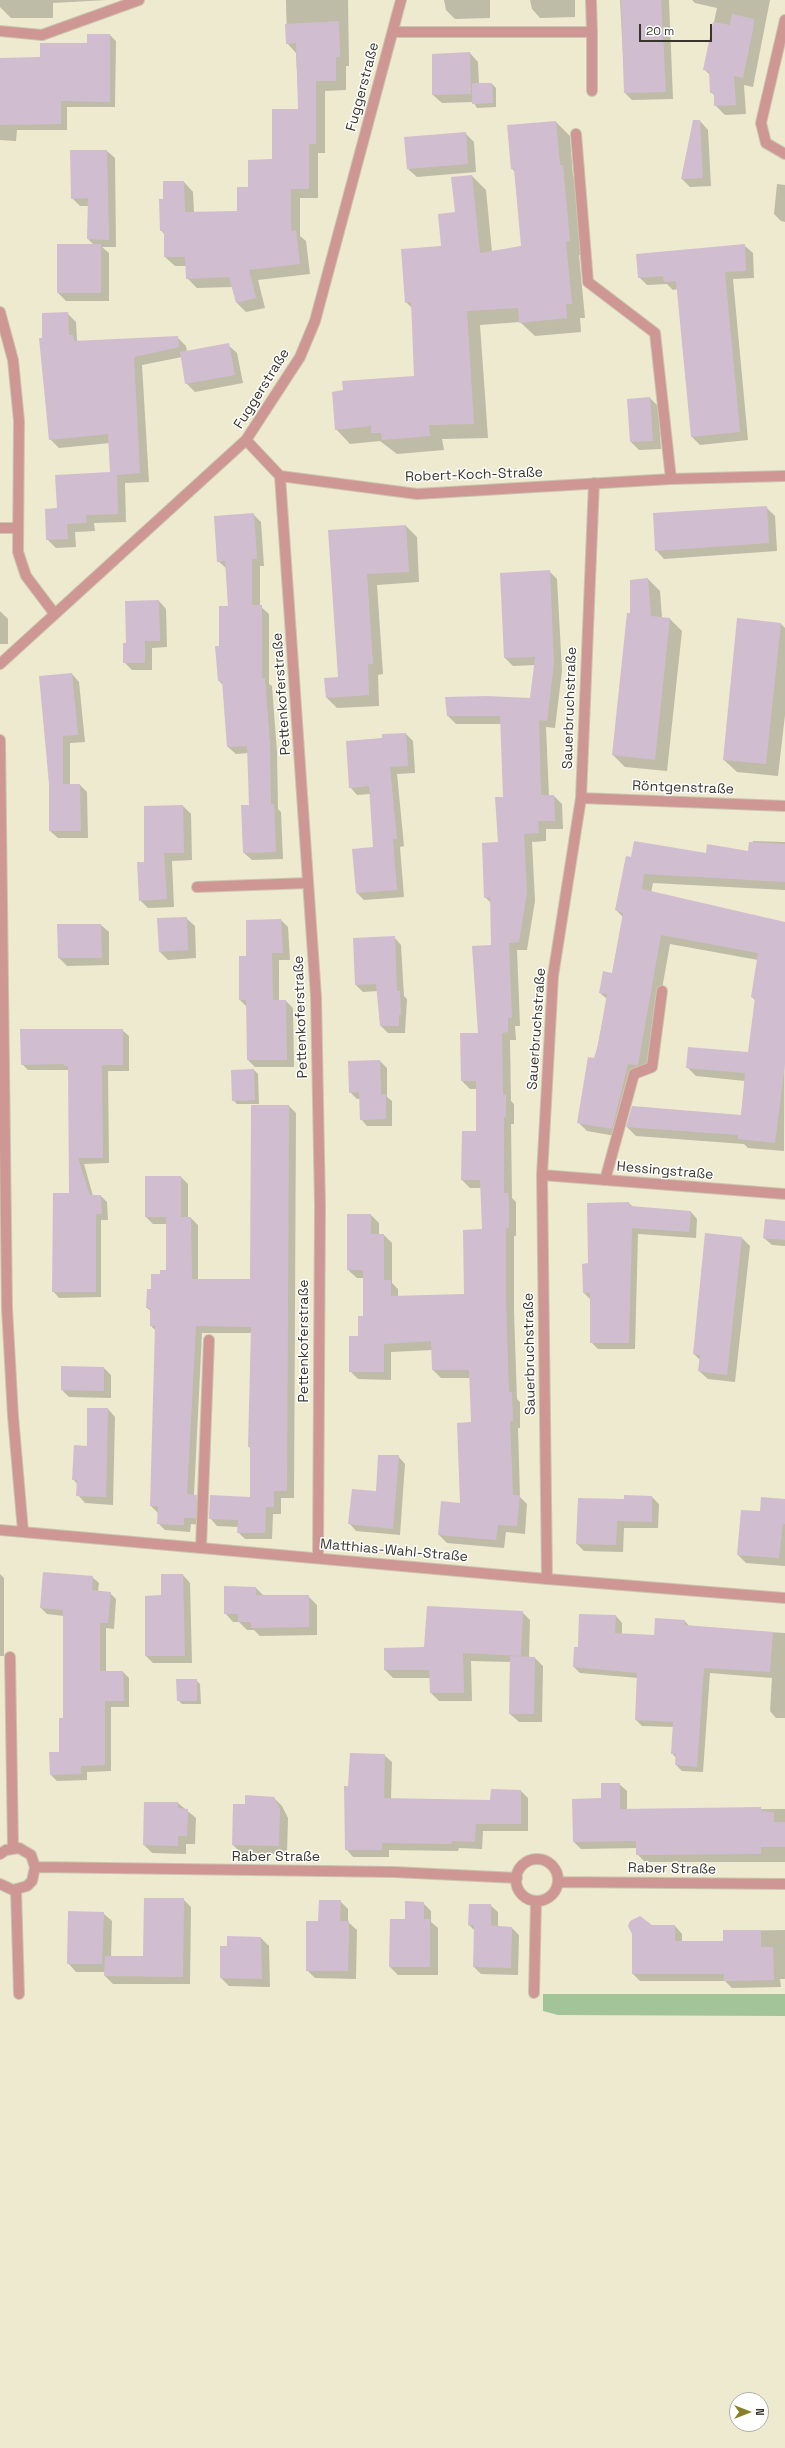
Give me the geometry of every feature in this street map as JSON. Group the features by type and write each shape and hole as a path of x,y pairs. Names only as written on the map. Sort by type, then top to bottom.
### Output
{"street":[{"path":"0,31 42,35 139,0"},
{"name":"Fuggerstraße","path":"0,664 54,613 246,440 300,357 315,321 401,0"},
{"path":"591,0 592,91"},
{"path":"785,20 761,123 766,143 785,154"},
{"name":"Fuggerstraße","path":"393,32 592,32"},
{"path":"576,134 588,282 655,333 671,479"},
{"path":"0,312 13,360 19,420 16,528 18,552 26,576 54,613"},
{"path":"246,440 280,476"},
{"name":"Robert-Koch-Straße","path":"280,476 416,494 671,479 785,476"},
{"name":"Pettenkoferstraße","path":"280,476 316,997 319,1127 318,1558"},
{"name":"Sauerbruchstraße","path":"547,1579 542,1175 553,976 581,798 594,483"},
{"path":"0,528 16,528"},
{"path":"0,740 7,1308 13,1416 23,1531"},
{"name":"Röntgenstraße","path":"581,798 785,806"},
{"path":"197,887 308,883"},
{"path":"605,1180 634,1074 652,1067 662,991"},
{"name":"Hessingstraße","path":"542,1175 785,1194"},
{"path":"201,1548 209,1340"},
{"name":"Matthias-Wahl-Straße","path":"0,1530 547,1579 785,1598"},
{"path":"10,1658 13,1848"},
{"path":"0,1854 13,1848 25,1851 31,1855 36,1868 32,1881 27,1886 16,1890 7,1888 0,1884"},
{"path":"535,1858 542,1859 553,1866 557,1872 558,1882 555,1892 536,1901 523,1895 519,1889 517,1878 519,1869 523,1864 535,1858"},
{"name":"Raber Straße","path":"36,1868 394,1872 517,1878"},
{"name":"Raber Straße","path":"558,1882 785,1884"},
{"path":"16,1890 19,1994"},
{"path":"534,1993 536,1901"}],"green space":[{"path":"543,1994 785,1994 785,2016 558,2015 543,2011"}],"building":[{"path":"621,0 661,0 666,92 624,93"},
{"path":"732,14 754,19 753,30 743,78 734,76 736,105 714,106 714,93 710,93 709,71 703,70 713,22 730,25"},
{"path":"339,21 340,57 336,57 336,81 316,81 316,144 309,144 309,189 291,189 291,231 296,230 300,264 249,270 256,298 236,303 229,277 186,279 185,257 164,257 164,231 160,231 159,199 163,199 163,181 184,181 185,212 237,211 237,187 248,187 248,160 272,159 272,109 298,109 296,43 286,44 285,24"},
{"path":"87,34 110,34 110,102 61,101 61,124 0,125 0,58 40,57 40,43 87,43"},
{"path":"470,52 471,94 432,95 432,54"},
{"path":"472,83 492,83 493,103 472,104"},
{"path":"693,120 700,120 703,178 681,179"},
{"path":"556,121 560,165 563,165 570,241 566,242 572,304 566,304 567,318 519,323 518,308 467,311 474,424 429,425 430,436 382,440 381,433 371,433 371,426 335,430 332,392 343,390 342,381 414,376 411,302 405,303 401,249 441,246 438,214 455,212 451,177 472,175 480,253 521,246 514,169 511,169 507,125"},
{"path":"466,132 468,164 407,169 404,137"},
{"path":"70,150 107,150 109,240 87,239 88,198 71,199"},
{"path":"57,244 101,244 101,293 57,293"},
{"path":"745,244 746,271 725,272 740,432 691,437 676,281 664,282 663,276 638,278 636,254"},
{"path":"68,312 69,335 73,335 74,341 178,336 179,347 134,357 140,473 117,475 118,514 86,515 87,523 67,524 68,539 46,540 45,509 57,508 55,475 110,472 108,434 49,440 39,338 42,338 42,313"},
{"path":"229,343 235,375 185,384 180,352"},
{"path":"650,397 653,441 630,442 627,399"},
{"path":"767,506 769,543 655,551 653,513"},
{"path":"254,513 257,559 252,559 252,605 262,605 262,678 265,678 270,744 271,804 274,804 276,852 243,853 241,805 249,805 247,746 227,747 222,681 218,681 215,646 219,646 219,606 228,606 225,561 217,562 214,516"},
{"path":"406,525 409,572 367,574 373,664 368,664 369,695 326,698 324,678 338,677 328,530"},
{"path":"550,570 554,663 547,721 539,720 541,795 554,795 555,821 538,821 539,833 524,834 527,892 519,942 509,943 512,1018 508,1018 508,1032 502,1033 503,1095 506,1095 506,1117 504,1117 504,1193 508,1193 509,1204 509,1228 506,1228 506,1303 509,1392 512,1392 513,1421 510,1421 513,1495 520,1495 517,1526 498,1525 496,1540 438,1535 441,1501 460,1503 457,1423 471,1422 469,1370 432,1370 431,1341 384,1344 384,1372 349,1372 349,1336 358,1336 358,1316 363,1316 363,1270 347,1270 347,1214 371,1214 371,1234 384,1234 384,1280 391,1280 391,1296 464,1294 463,1230 482,1229 480,1180 461,1180 462,1131 476,1131 476,1081 461,1081 460,1033 478,1033 472,946 491,945 490,897 484,898 482,843 498,842 495,797 503,797 500,716 447,716 445,697 487,696 530,698 535,657 504,658 500,573"},
{"path":"648,578 651,616 670,618 655,760 612,755 627,613 630,613 630,580"},
{"path":"159,600 160,641 145,641 145,663 123,663 123,643 126,643 125,601"},
{"path":"737,618 781,623 766,764 723,760"},
{"path":"72,673 78,735 63,736 63,784 80,784 81,831 49,831 49,784 39,676"},
{"path":"406,733 408,766 390,767 397,839 393,839 397,890 356,893 352,849 373,847 369,786 349,788 346,741 382,738 382,734"},
{"path":"183,805 184,853 164,853 167,899 139,901 137,862 144,862 144,806"},
{"path":"634,841 706,853 707,844 748,851 749,842 785,844 785,882 644,874 642,889 785,922 785,1064 775,1143 738,1139 738,1135 626,1127 632,1106 741,1115 745,1073 686,1068 688,1047 748,1052 755,998 751,997 758,953 661,935 638,1065 628,1064 612,1129 577,1123 588,1057 594,1058 598,1045 607,994 599,993 603,971 612,973 623,913 615,910 626,856 631,857"},
{"path":"187,917 188,950 159,952 157,918"},
{"path":"281,919 283,953 272,953 273,1000 286,1000 287,1060 247,1060 246,1000 239,1000 239,956 246,956 246,920"},
{"path":"57,924 101,924 102,958 58,958"},
{"path":"395,936 397,991 400,991 401,1015 399,1015 399,1026 380,1026 376,984 355,985 353,938"},
{"path":"20,1029 123,1029 123,1065 102,1065 103,1158 78,1158 90,1195 101,1195 102,1214 96,1214 96,1292 52,1292 53,1193 69,1193 68,1066 64,1066 64,1064 21,1065"},
{"path":"380,1060 381,1094 386,1094 386,1119 360,1120 359,1092 349,1093 348,1061"},
{"path":"254,1069 255,1100 232,1101 231,1070"},
{"path":"251,1105 289,1105 287,1491 274,1491 274,1507 266,1507 265,1533 237,1533 238,1520 209,1519 210,1495 250,1497 250,1447 248,1447 251,1327 196,1326 187,1494 197,1495 196,1518 184,1518 184,1525 157,1524 158,1506 150,1506 155,1326 150,1326 150,1308 146,1308 147,1289 151,1289 151,1274 160,1274 160,1270 166,1270 166,1217 145,1217 145,1176 181,1176 181,1217 191,1217 192,1279 250,1279"},
{"path":"629,1202 630,1206 691,1211 689,1232 632,1228 629,1343 590,1343 590,1293 583,1293 582,1264 588,1263 587,1203"},
{"path":"765,1219 785,1221 785,1240 763,1238"},
{"path":"705,1233 742,1237 727,1375 698,1371 700,1355 693,1354"},
{"path":"61,1366 104,1367 104,1391 61,1390"},
{"path":"87,1408 108,1408 106,1497 76,1496 77,1480 72,1480 74,1445 87,1446"},
{"path":"378,1455 399,1455 393,1529 348,1524 352,1489 376,1491"},
{"path":"624,1495 652,1496 652,1522 617,1521 616,1545 576,1544 578,1498 624,1499"},
{"path":"761,1497 785,1499 785,1524 783,1524 779,1558 737,1555 741,1510 760,1511"},
{"path":"43,1572 93,1576 92,1590 111,1592 108,1623 100,1623 100,1671 123,1671 124,1701 105,1701 105,1765 81,1766 81,1774 50,1775 49,1752 59,1752 59,1718 63,1718 63,1610 40,1608"},
{"path":"161,1574 183,1574 185,1656 145,1656 145,1596 161,1595"},
{"path":"224,1586 256,1587 256,1595 309,1595 309,1627 251,1628 251,1622 238,1622 238,1614 224,1614"},
{"path":"427,1606 523,1611 521,1656 463,1653 464,1693 430,1693 429,1670 384,1670 384,1648 424,1647"},
{"path":"579,1614 616,1615 615,1633 654,1635 655,1618 685,1620 685,1625 773,1632 770,1672 704,1668 697,1767 675,1765 676,1754 671,1754 673,1722 635,1720 637,1673 573,1667 574,1647 578,1647"},
{"path":"510,1656 535,1657 534,1714 509,1714"},
{"path":"176,1679 197,1679 197,1701 177,1701"},
{"path":"350,1753 385,1754 384,1798 490,1800 491,1789 521,1790 521,1824 476,1824 475,1842 452,1841 451,1844 382,1843 382,1850 345,1850 344,1786 348,1786"},
{"path":"601,1783 620,1783 620,1809 761,1807 761,1811 774,1812 774,1822 785,1822 785,1847 761,1847 761,1854 636,1855 636,1841 573,1842 572,1799 601,1798"},
{"path":"245,1795 274,1797 280,1809 279,1846 232,1845 233,1804 245,1804"},
{"path":"144,1802 178,1802 178,1808 188,1809 187,1836 178,1836 178,1846 143,1845"},
{"path":"144,1898 184,1898 183,1977 104,1976 105,1956 143,1956"},
{"path":"319,1900 341,1900 340,1921 349,1921 348,1971 306,1971 306,1921 318,1921"},
{"path":"405,1901 424,1902 424,1919 430,1919 430,1967 389,1967 390,1919 405,1919"},
{"path":"469,1904 491,1904 491,1925 486,1925 512,1927 511,1968 473,1967 474,1925 468,1925"},
{"path":"68,1911 104,1912 102,1964 67,1964"},
{"path":"640,1916 652,1925 675,1925 675,1941 723,1941 723,1930 761,1930 761,1947 773,1947 774,1980 724,1981 724,1974 632,1974 632,1934 628,1926 630,1921"},
{"path":"227,1936 261,1937 262,1979 220,1978 220,1946 227,1946"}]}
